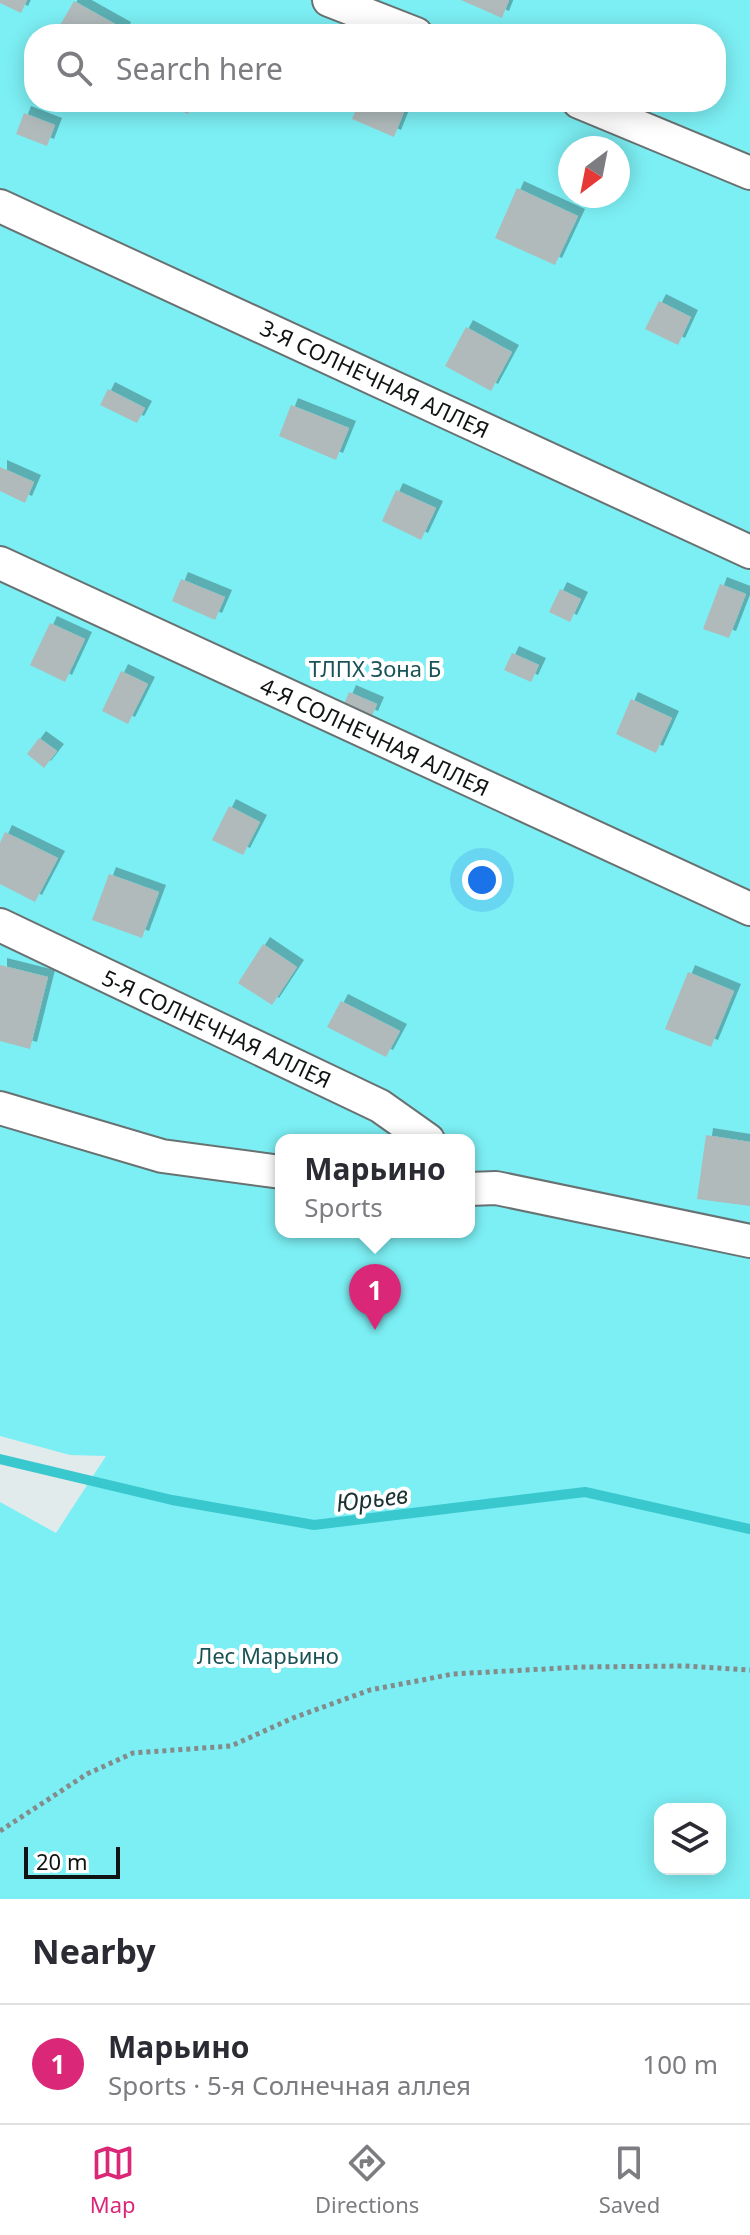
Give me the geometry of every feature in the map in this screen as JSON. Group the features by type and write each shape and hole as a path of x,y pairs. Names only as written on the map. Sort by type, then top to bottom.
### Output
{"street":[{"path":"329,0 390,24"},
{"path":"603,112 750,173"},
{"name":"3-Я СОЛНЕЧНАЯ АЛЛЕЯ","path":"0,206 750,552"},
{"name":"4-Я СОЛНЕЧНАЯ АЛЛЕЯ","path":"0,563 750,909"},
{"name":"5-Я СОЛНЕЧНАЯ АЛЛЕЯ","path":"0,925 380,1106 420,1134"},
{"path":"0,1108 162,1156 275,1171"},
{"path":"483,1189 750,1241"}],"path":[{"path":"0,1831 87,1774 133,1753 231,1746 293,1718 370,1690 453,1674 565,1668 685,1666 750,1670"}],"green space":[{"name":"ТЛПХ Зона Б","path":"0,0 750,0 750,1899 0,1899 0,1502 56,1533 106,1456 70,1455 0,1436"}],"building":[{"path":"0,0 27,0 21,13 0,3"},
{"path":"461,0 509,0 502,18"},
{"path":"74,1 115,24 61,24"},
{"path":"355,112 404,112 394,137 352,119"},
{"path":"24,113 55,125 47,146 16,134"},
{"path":"517,188 578,216 555,265 495,238"},
{"path":"659,301 691,317 678,345 645,329"},
{"path":"466,327 512,352 491,391 445,366"},
{"path":"108,389 145,408 137,423 100,405"},
{"path":"291,405 349,428 336,460 279,436"},
{"path":"0,467 34,482 25,503 0,491"},
{"path":"396,490 436,508 421,540 382,521"},
{"path":"181,579 225,597 215,620 172,601"},
{"path":"720,584 746,594 729,638 703,629"},
{"path":"560,589 581,599 570,622 549,612"},
{"path":"50,623 85,639 65,682 30,665"},
{"path":"512,653 539,665 531,682 504,670"},
{"path":"121,671 148,684 128,724 102,711"},
{"path":"349,692 377,704 371,718 343,706"},
{"path":"631,699 672,718 656,753 616,734"},
{"path":"39,738 57,751 44,768 27,754"},
{"path":"229,806 260,822 243,855 212,840"},
{"path":"5,832 58,858 35,902 0,884 0,843"},
{"path":"109,874 159,892 142,938 92,920"},
{"path":"263,944 297,967 272,1005 238,983"},
{"path":"0,965 48,977 30,1049 0,1041"},
{"path":"688,972 734,991 711,1047 665,1029"},
{"path":"341,1001 400,1031 386,1057 327,1027"},
{"path":"706,1135 750,1142 750,1206 697,1199"}],"waterway":[{"name":"Юрьев","path":"0,1459 172,1500 314,1525 585,1492 750,1529"}],"place":[{"name":"Марьино","path":"375,1330"}],"park label":[{"name":"Лес Марьино","path":"268,1655"}]}
